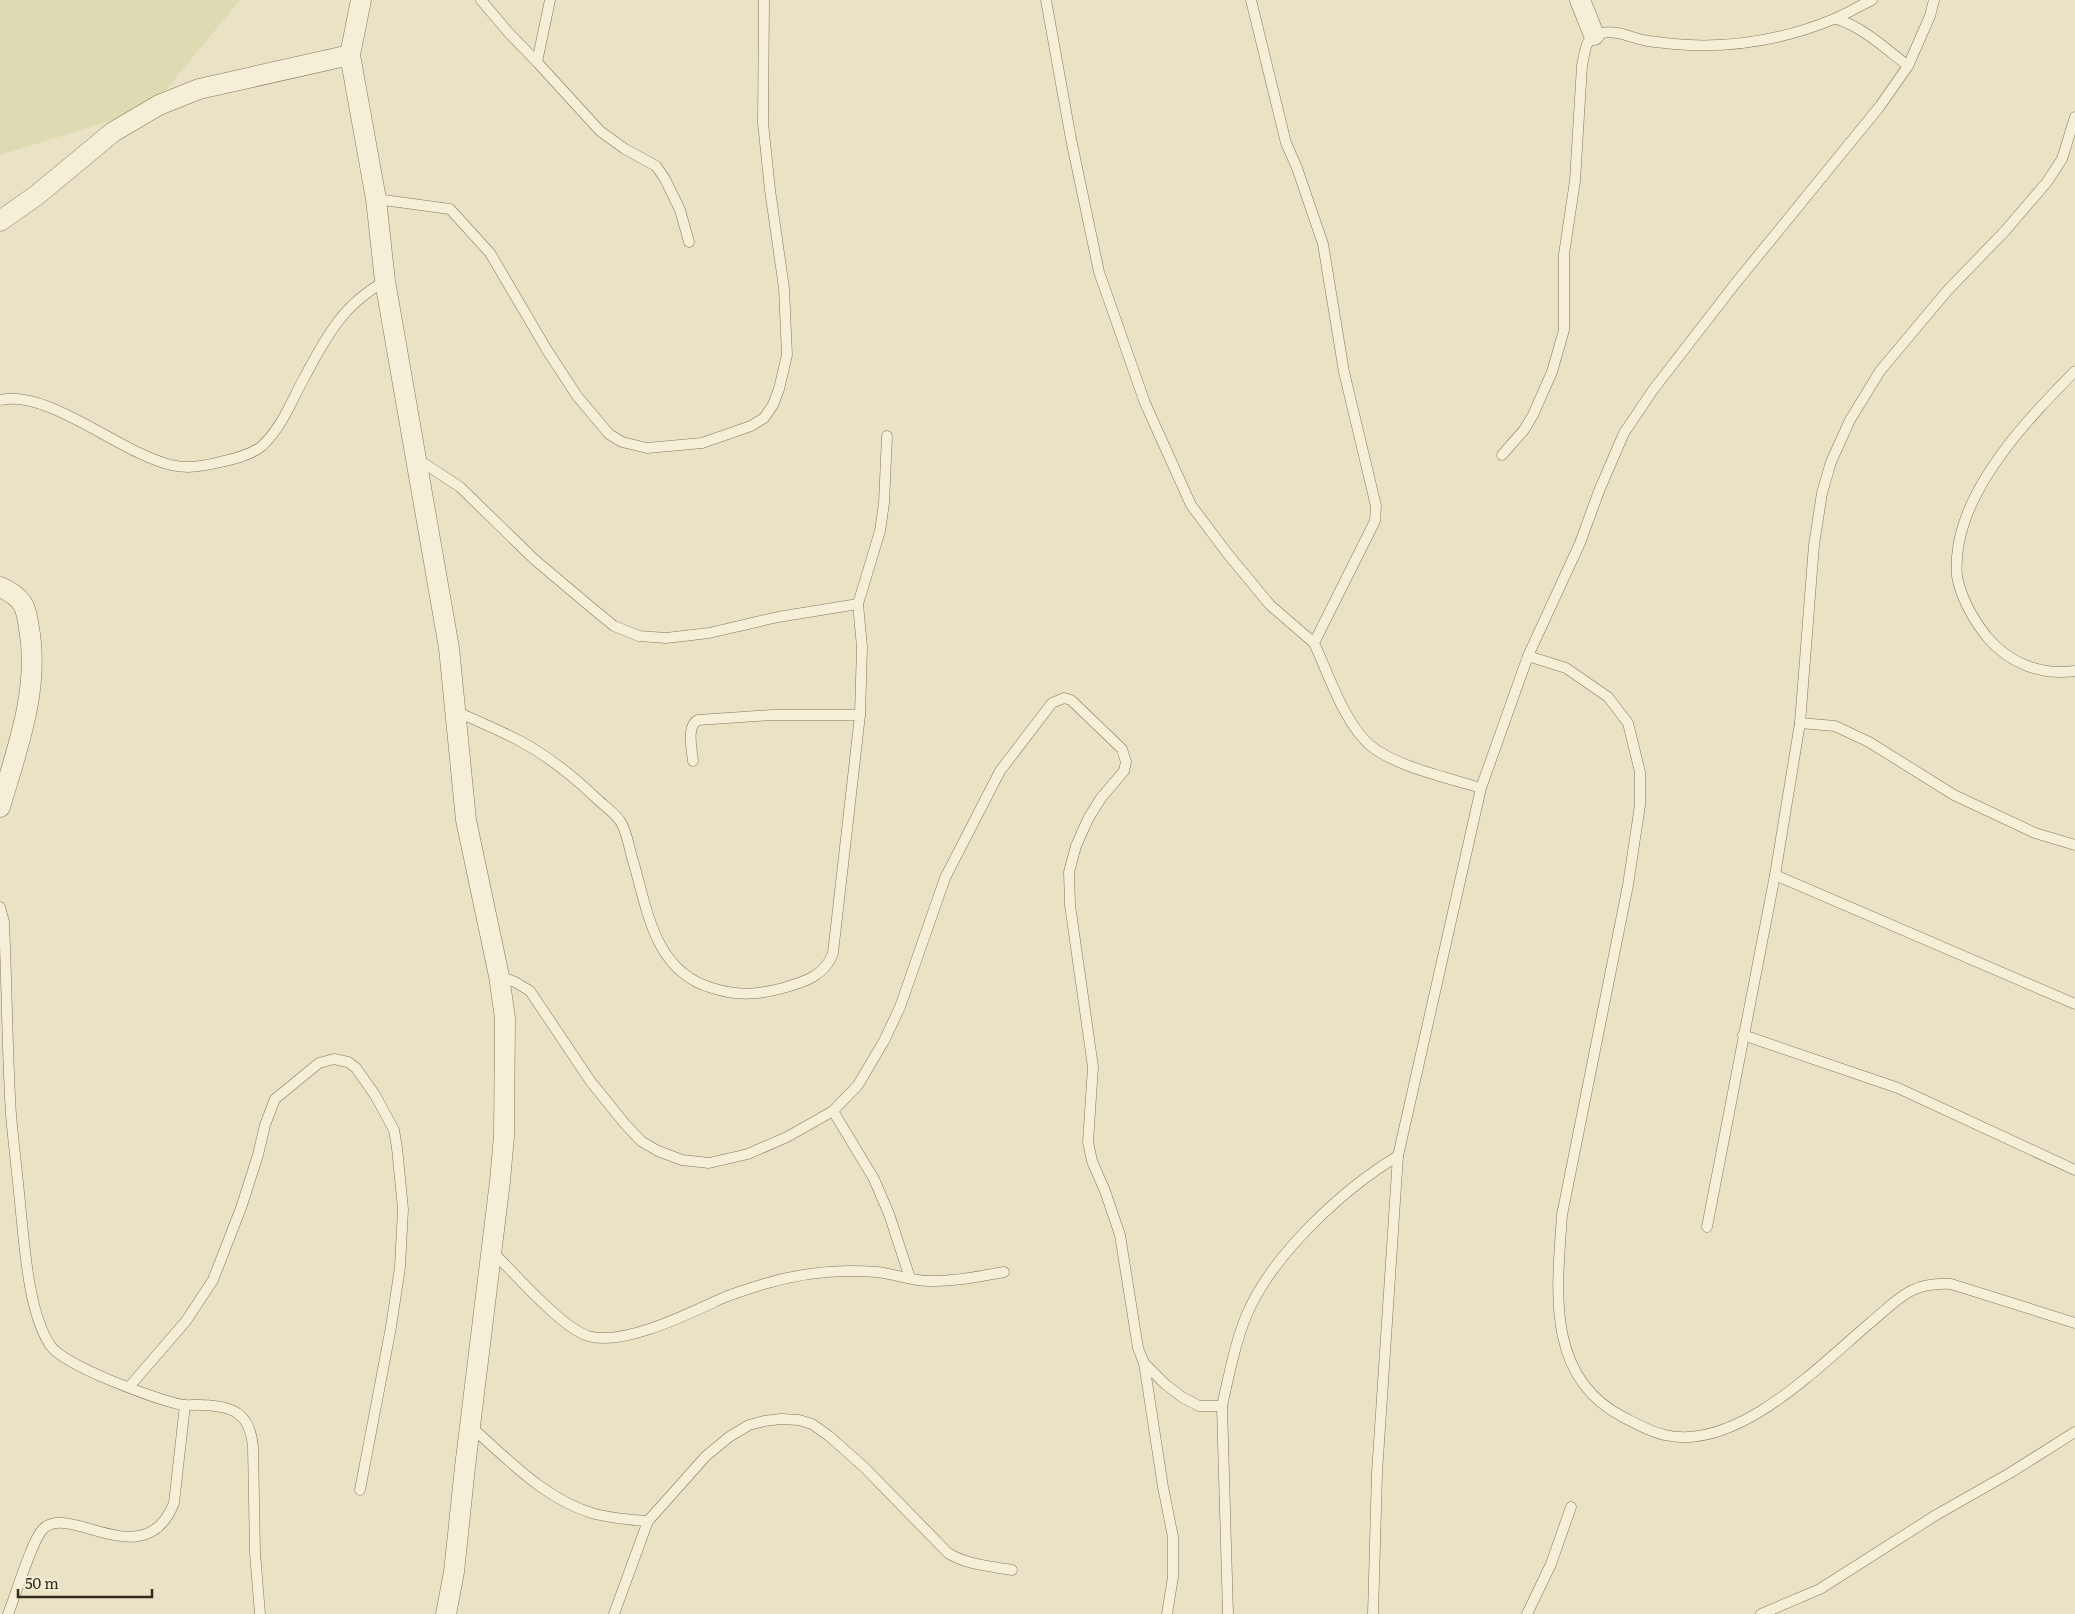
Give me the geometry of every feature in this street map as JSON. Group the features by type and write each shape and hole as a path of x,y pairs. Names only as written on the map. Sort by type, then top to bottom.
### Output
{"street":[{"path":"361,0 350,55 376,199 385,281 449,648 466,820 499,976 505,1018 504,1118 500,1181 454,1572 446,1614"},
{"path":"1580,0 1594,36"},
{"path":"0,221 37,195 113,132 177,97 199,89 350,55"},
{"path":"0,587 22,603 32,642 33,671 24,724 0,807"}],"lane":[{"path":"481,0 508,32 600,131 656,166 665,179 680,210 688,242"},
{"path":"537,62 550,0"},
{"path":"376,199 450,210 490,253 547,350 577,396 609,434 622,442 647,448 702,443 751,426 764,418 773,405 787,355 784,288 770,190 763,123 764,0"},
{"path":"1046,0 1071,139 1099,272 1145,404 1191,505 1226,553 1270,605 1314,643 1350,720 1370,746 1392,758 1481,788"},
{"path":"1251,0 1286,143 1297,168 1323,244 1344,372 1376,506 1375,521 1314,643"},
{"path":"1502,455 1524,430 1534,415 1552,372 1564,330 1564,254 1575,181 1582,66 1585,48 1594,36 1604,32 1620,33 1643,40 1710,46 1769,41 1800,32 1836,18 1872,0"},
{"path":"1373,1614 1377,1473 1398,1156 1481,788 1528,656 1580,542 1624,433 1687,345 1741,276 1880,106 1908,66 1930,16 1934,0"},
{"path":"1836,18 1852,24 1867,33 1908,66"},
{"path":"1707,1227 1775,875 1800,722 1814,545 1822,493 1835,453 1850,420 1886,364 1947,291 2047,182 2062,159 2075,117"},
{"path":"0,400 9,398 33,401 66,415 141,454 172,466 203,466 234,459 261,446 276,430 336,324 352,304 385,281"},
{"path":"2075,370 2029,418 1970,505 1959,541 1956,574 1965,604 1984,633 2010,659 2035,669 2062,673 2075,671"},
{"path":"454,710 520,741 554,762 577,780 621,822 652,925 662,950 679,972 697,984 732,994 754,994 796,984 819,974 830,962 833,954 860,715 862,647 858,604 880,531 884,503 888,436"},
{"path":"416,458 460,487 535,560 614,626 638,636 666,638 709,633 778,617 858,604"},
{"path":"1528,656 1566,668 1608,697 1628,723 1640,772 1640,806 1628,885 1562,1215 1558,1270 1559,1322 1569,1358 1582,1382 1598,1401 1617,1414 1647,1429 1664,1435 1683,1438 1709,1434 1736,1425 1762,1411 1809,1375 1897,1298 1914,1288 1931,1284 1951,1284 2075,1323"},
{"path":"499,976 515,982 530,991 591,1082 641,1141 658,1151 682,1160 709,1163 748,1154 787,1137 833,1111 858,1086 884,1041 900,1007 945,878 1000,771 1052,703 1064,698 1071,700 1122,749 1126,762 1124,772 1101,798 1088,819 1076,846 1069,872 1070,905 1093,1067 1088,1142 1092,1161 1106,1192 1120,1235 1138,1348 1144,1363 1163,1487 1174,1537 1173,1577 1167,1614"},
{"path":"693,761 691,728 694,722 698,720 772,715 860,715"},
{"path":"1800,722 1836,726 1869,742 1954,795 2035,833 2075,845"},
{"path":"1775,875 2075,1004"},
{"path":"0,907 4,922 11,1114 24,1238 35,1306 51,1346 66,1358 100,1377 185,1405 222,1406 236,1412 251,1428 255,1483 255,1553 260,1614"},
{"path":"1743,1035 1898,1088 2075,1170"},
{"path":"129,1387 186,1321 214,1280 242,1208 258,1155 264,1125 275,1099 319,1063 334,1059 348,1062 356,1068 375,1095 394,1130 403,1209 400,1267 391,1327 360,1490"},
{"path":"833,1111 874,1179 889,1214 910,1278"},
{"path":"1228,1614 1222,1406 1234,1354 1247,1314 1262,1285 1289,1249 1326,1212 1377,1169 1398,1156"},
{"path":"492,1251 564,1320 589,1336 621,1336 666,1324 727,1297 766,1283 803,1276 840,1271 878,1272 927,1281 944,1281 1004,1272"},
{"path":"1144,1363 1165,1384 1182,1397 1199,1406 1222,1406"},
{"path":"8,1614 38,1537 47,1526 54,1524 74,1525 124,1537 150,1531 164,1521 169,1515 174,1502 185,1405"},
{"path":"614,1614 648,1521 706,1456 729,1437 749,1425 764,1421 799,1420 812,1424 829,1436 864,1467 956,1558 972,1564 1012,1570"},
{"path":"470,1426 516,1468 545,1490 567,1503 595,1514 648,1521"},
{"path":"1761,1614 1820,1589 1936,1515 2010,1473 2075,1432"},
{"path":"1527,1614 1551,1564 1571,1507"}],"shaded area":[{"path":"0,0 240,0 151,108 0,155"}]}
